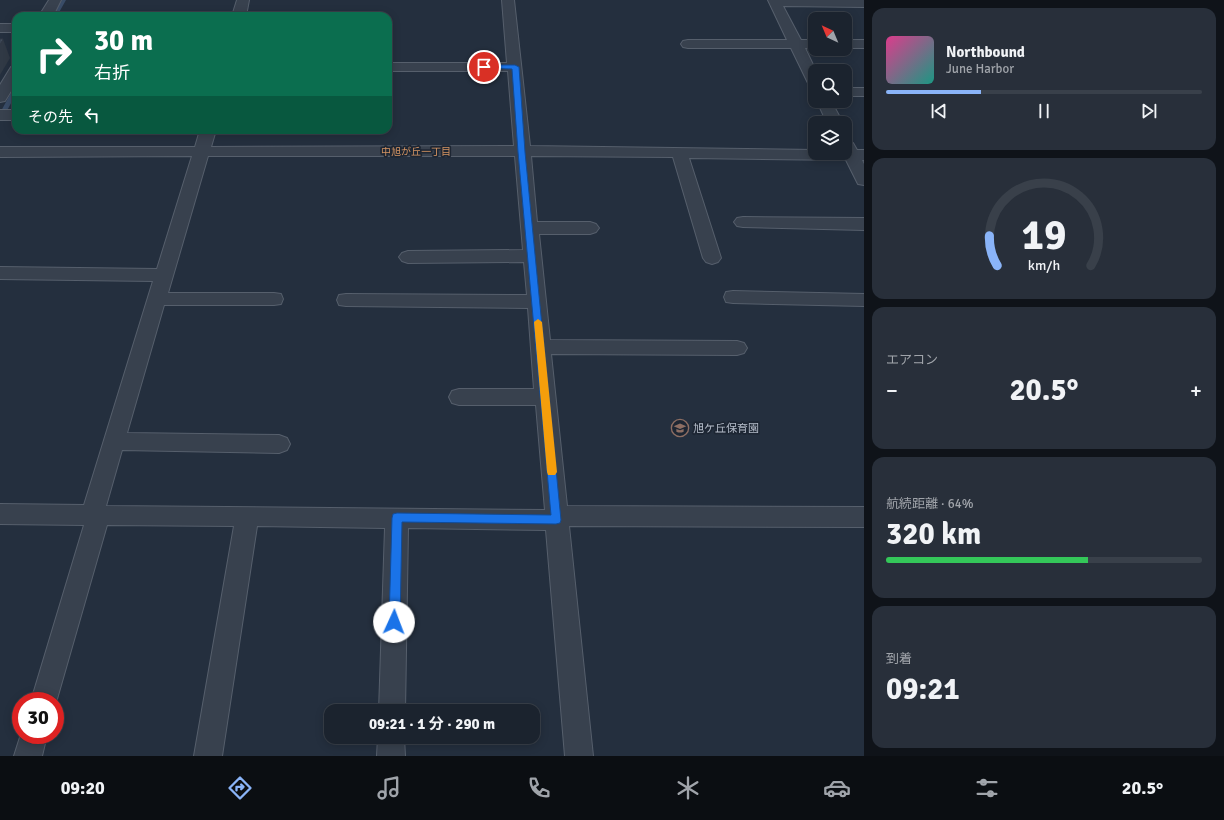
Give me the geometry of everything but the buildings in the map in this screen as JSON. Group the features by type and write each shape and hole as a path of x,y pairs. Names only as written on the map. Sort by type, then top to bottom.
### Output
{"street":[{"path":"48,12 55,0"},
{"path":"240,12 244,0"},
{"path":"508,0 579,756"},
{"path":"808,69 775,1 864,3"},
{"path":"0,28 12,28"},
{"path":"688,44 808,44"},
{"path":"852,44 864,44"},
{"path":"392,67 515,67"},
{"path":"0,98 12,77"},
{"path":"852,92 864,92"},
{"path":"46,692 114,441 163,275 207,134"},
{"path":"0,152 680,153 854,151 864,180"},
{"path":"680,153 712,258"},
{"path":"744,222 864,224"},
{"path":"529,228 590,228"},
{"path":"408,257 532,256"},
{"path":"0,273 163,275"},
{"path":"733,297 864,300"},
{"path":"156,299 274,299"},
{"path":"346,300 536,302"},
{"path":"540,347 737,348"},
{"path":"459,397 545,398"},
{"path":"114,441 279,444"},
{"path":"0,514 397,518 864,517"},
{"path":"208,756 247,516"},
{"path":"392,704 397,518"},
{"path":"28,756 31,744"},
{"path":"391,744 391,756"}],"waterway":[{"path":"57,12 64,0"},
{"path":"0,118 12,96"}],"slow traffic":[{"path":"538,322 552,472"}],"place":[{"name":"旭ケ丘保育園","path":"680,428"}],"district":[{"name":"中旭が丘一丁目","path":"416,152"}],"route":[{"path":"394,622 397,518 556,520 515,67 484,67"}]}
